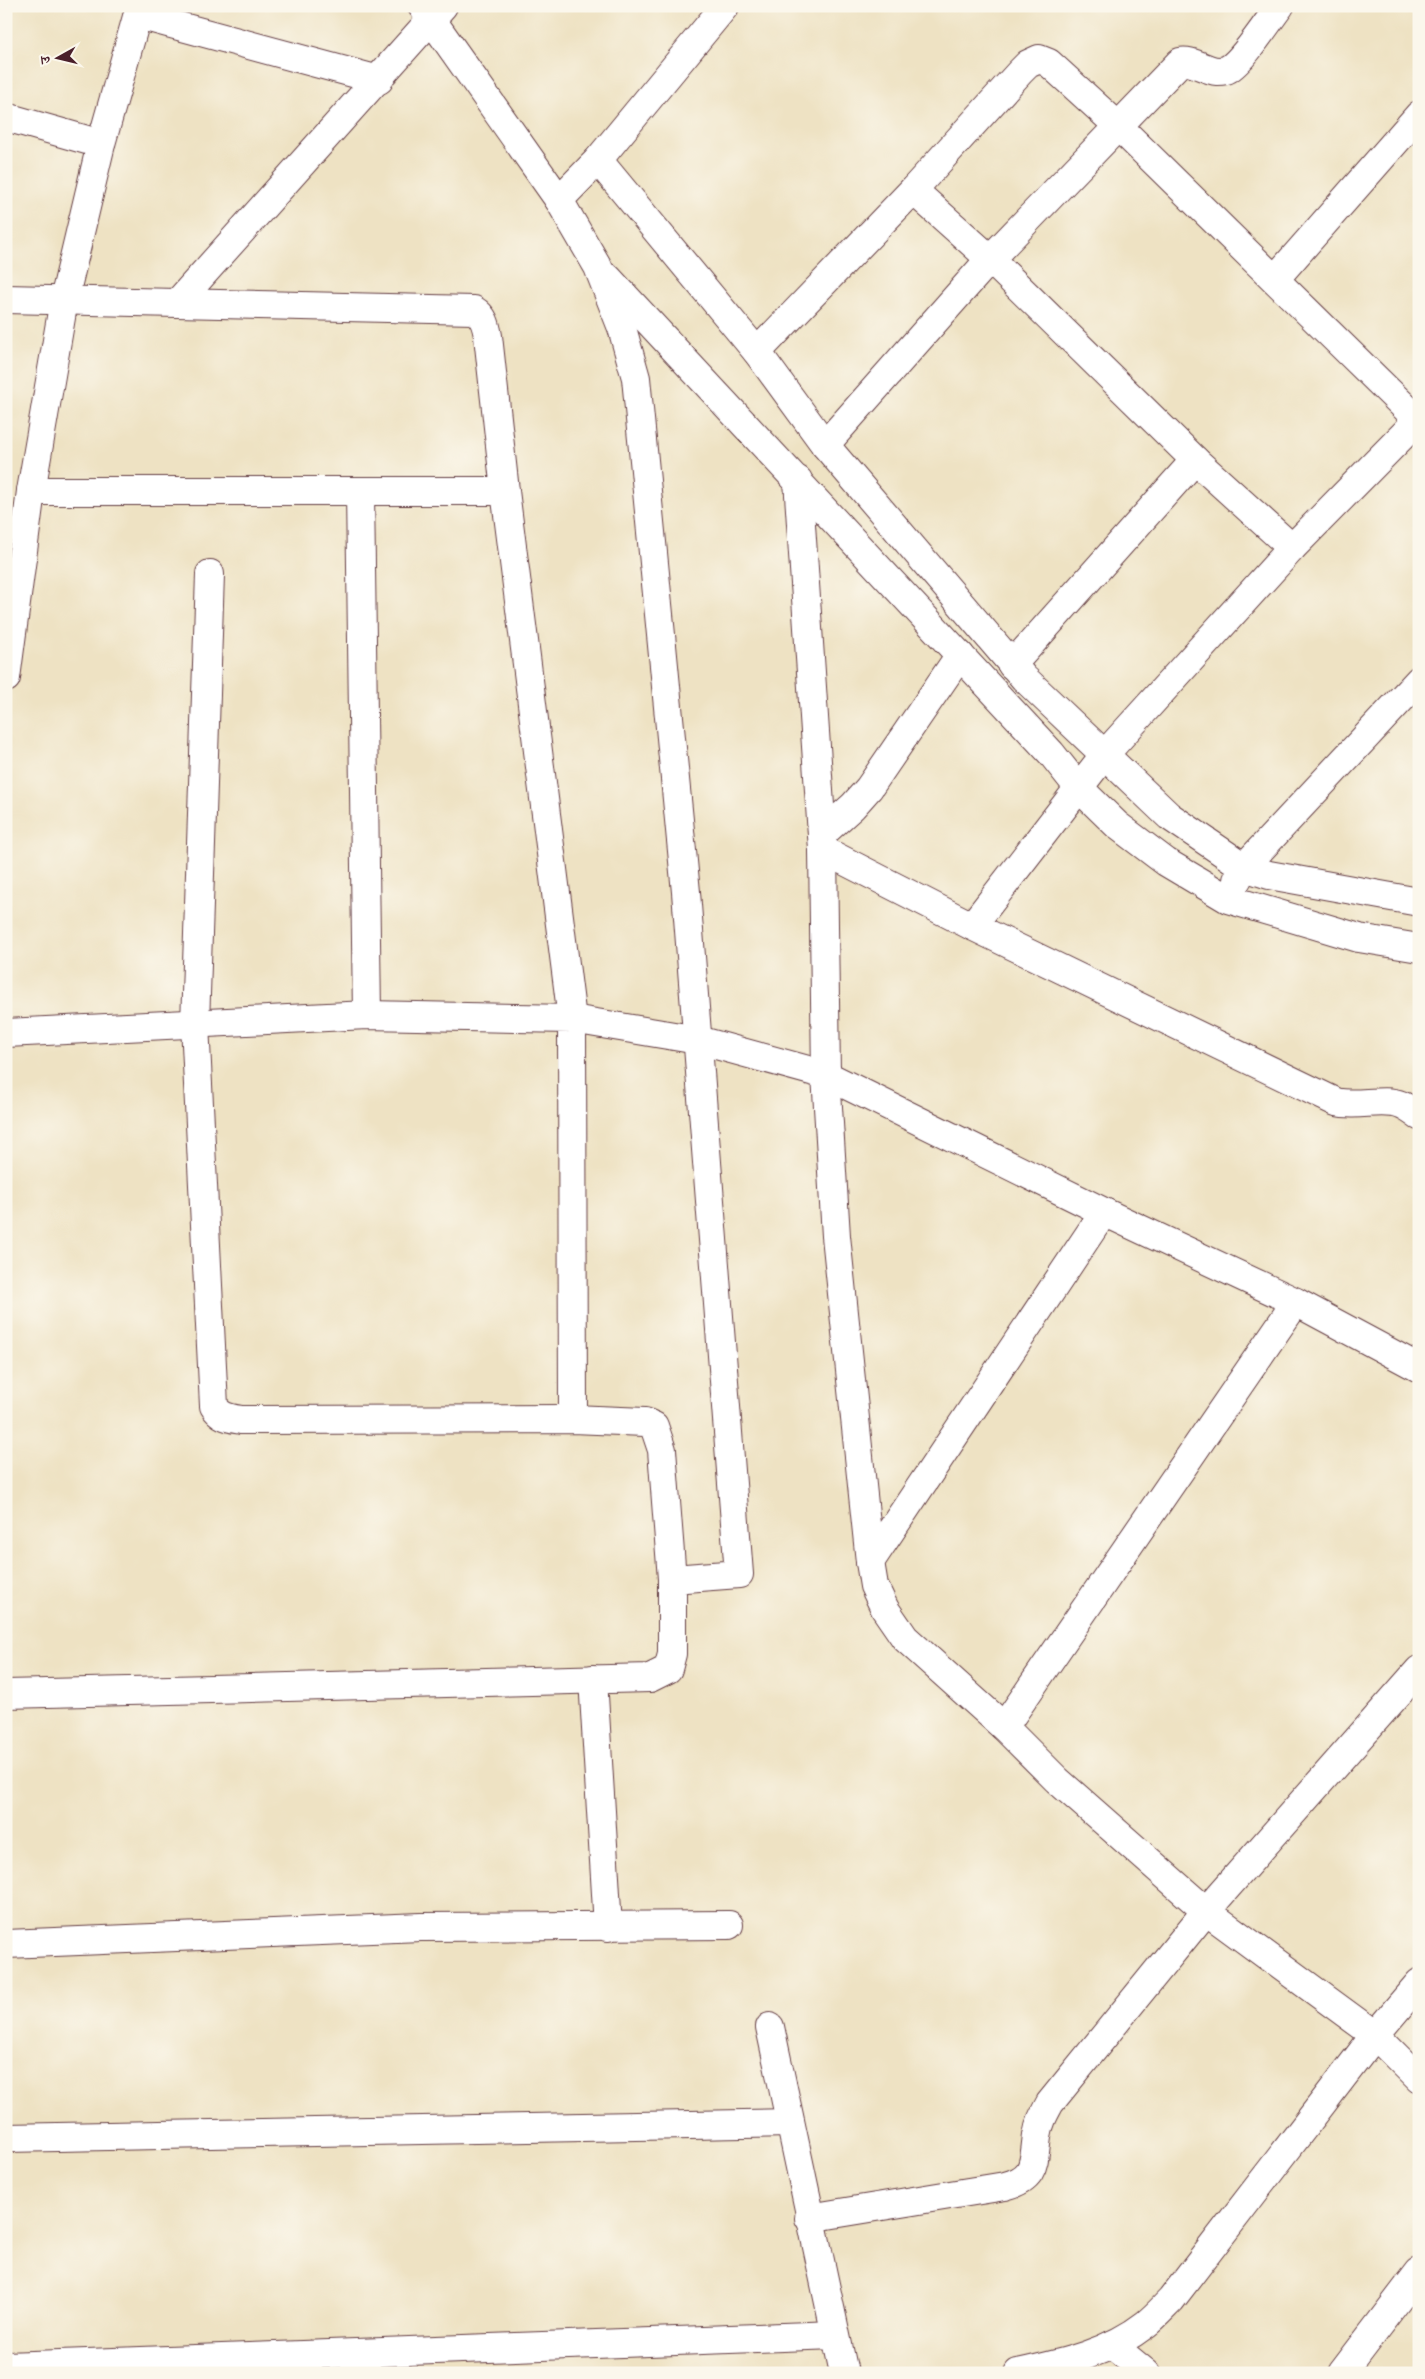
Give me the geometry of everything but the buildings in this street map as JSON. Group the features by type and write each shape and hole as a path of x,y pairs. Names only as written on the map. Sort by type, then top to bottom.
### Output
{"street":[{"path":"559,200 598,160 725,6"},
{"path":"825,445 990,259 1117,125 1180,62 1189,62 1205,69 1220,71 1228,69 1240,58 1280,6"},
{"path":"6,678 31,491 64,300 100,144 139,11 379,80"},
{"path":"178,302 379,80 432,11 559,200 598,267 622,328 636,378 686,892 739,1574 672,1579"},
{"path":"757,352 913,190 1020,72 1034,60 1039,59 1049,63 1117,125 1418,420 1292,548 1105,754 972,926"},
{"path":"1274,279 1419,115"},
{"path":"6,117 100,144"},
{"path":"598,160 757,352 825,445 1012,665 1169,816 1244,867 1268,875 1419,902"},
{"path":"913,190 990,259 1196,460 1292,548"},
{"path":"598,267 1052,753 1078,787 1117,825 1166,862 1228,899 1360,938 1419,948"},
{"path":"6,299 474,310 480,314 485,322 572,1019 573,1419"},
{"path":"1012,665 1196,460"},
{"path":"798,480 823,842 826,1075 836,1236 874,1586 884,1609 905,1638 1004,1727 1057,1780 1206,1911 1375,2035 1419,2079"},
{"path":"31,491 505,491"},
{"path":"360,491 367,1015"},
{"path":"6,1694 650,1678 668,1669 672,1654 672,1579 662,1450 654,1426 645,1422 573,1419 242,1420 225,1417 214,1406 195,1024 210,574"},
{"path":"823,842 868,788 960,655"},
{"path":"1228,899 1244,867 1419,680"},
{"path":"823,842 972,926 1336,1102 1346,1104 1401,1104 1419,1116"},
{"path":"6,1034 367,1015 572,1019 698,1040 826,1075 1104,1212 1415,1358"},
{"path":"870,1562 1104,1212"},
{"path":"1004,1727 1296,1302"},
{"path":"809,2218 1005,2186 1025,2177 1035,2163 1041,2120 1050,2103 1206,1911 1419,1670"},
{"path":"593,1679 608,1927"},
{"path":"6,1944 421,1927 729,1925"},
{"path":"1018,2373 1072,2360 1112,2345 1145,2324 1172,2300 1375,2035 1419,1983"},
{"path":"770,2027 809,2218 844,2373"},
{"path":"6,2138 790,2123"},
{"path":"1342,2373 1419,2272"},
{"path":"6,2366 835,2335"},
{"path":"1112,2345 1146,2373"}]}
